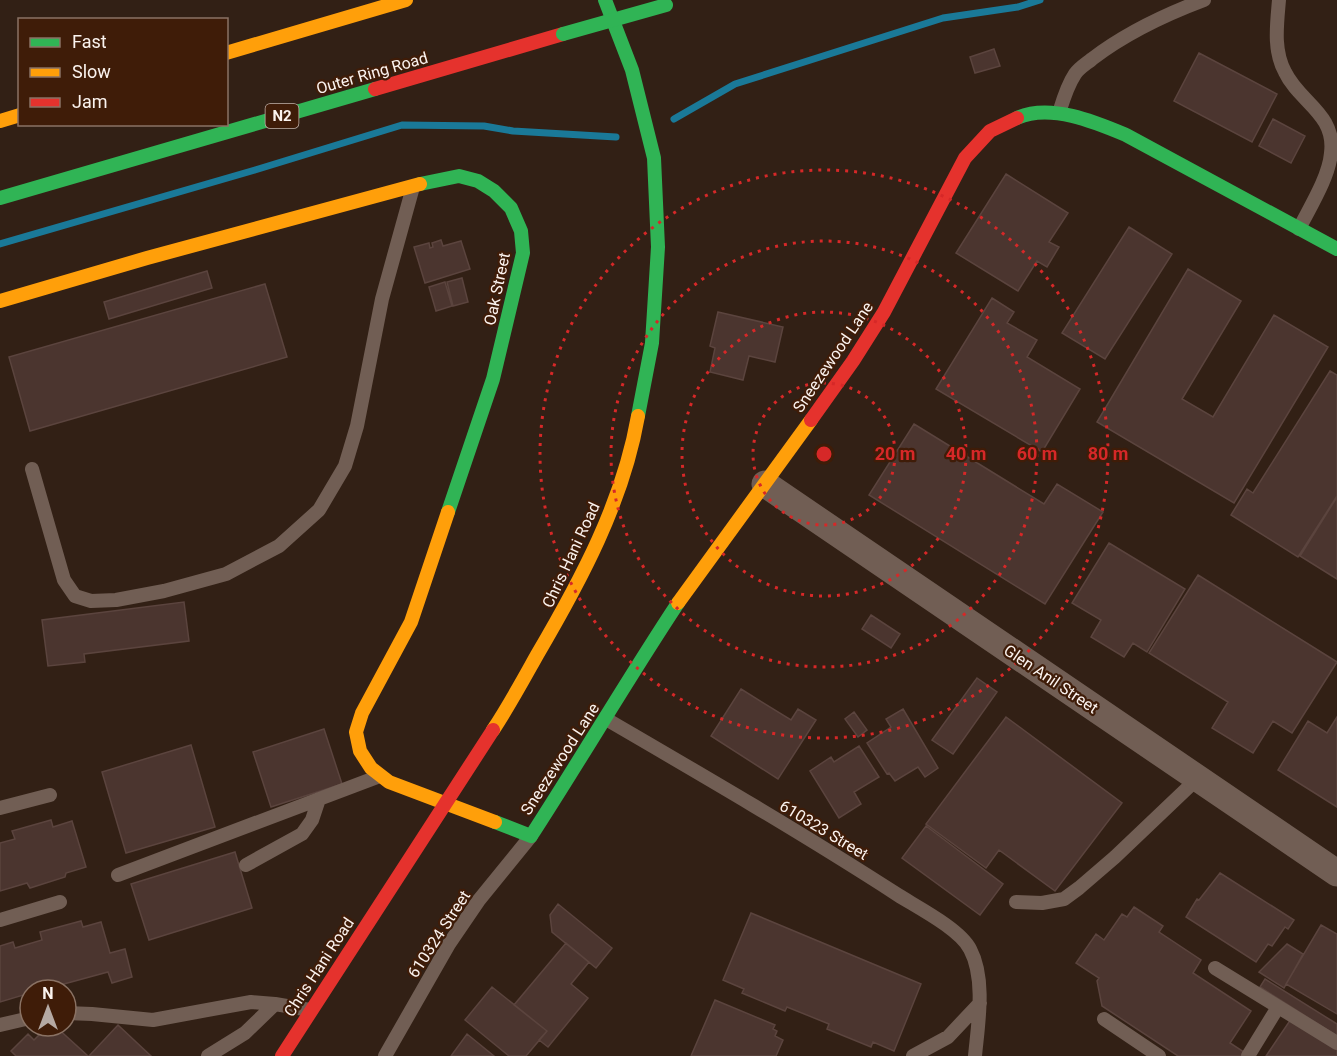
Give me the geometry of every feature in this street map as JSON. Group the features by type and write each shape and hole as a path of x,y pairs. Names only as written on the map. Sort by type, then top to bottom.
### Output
{"main road":[{"path":"228,52 406,0"},
{"name":"Chris Hani Road","path":"282,1056 498,723 569,602 607,522 634,440 652,343 658,248 654,158 632,70 605,0"},
{"name":"Outer Ring Road","path":"0,198 670,4"},
{"name":"Sneezewood Lane","path":"444,803 531,836 642,658 698,574 853,361 884,312 965,158 990,131 1024,116 1059,114 1095,122 1126,135 1337,249"},
{"path":"0,121 18,116"},
{"name":"Oak Street","path":"0,301 158,255 435,180 459,176 478,181 494,190 511,208 521,231 523,253 493,380 415,611 385,673 362,713 356,732 360,751 371,768 380,776 389,782 444,803"}],"street":[{"name":"Glen Anil Street","path":"765,484 1337,873"}],"lane":[{"path":"1059,114 1067,87 1076,72 1091,60 1127,34 1204,0"},
{"path":"1279,0 1278,56 1285,73 1296,88 1315,106 1325,121 1330,135 1331,152 1327,168 1299,229"},
{"path":"32,469 64,580 75,596 91,601 116,600 164,591 226,574 279,546 319,510 345,466 357,426 382,299 413,185"},
{"name":"610323 Street","path":"606,719 849,864 957,933 970,948 976,964 980,1003 975,1056"},
{"path":"118,875 380,776"},
{"path":"1016,902 1042,903 1064,898 1079,888 1198,778"},
{"path":"0,808 50,795"},
{"path":"246,865 302,834 312,820 319,799"},
{"name":"610324 Street","path":"385,1056 449,944 479,900 531,836"},
{"path":"0,920 60,902"},
{"path":"1215,968 1337,1043"},
{"path":"78,1013 153,1020 251,1002 312,1010"},
{"path":"913,1056 948,1037 980,1003"},
{"path":"208,1056 245,1033 275,1004"},
{"path":"1248,1056 1278,1007"},
{"path":"1104,1019 1159,1056"},
{"path":"0,1025 18,1021"}],"building":[{"path":"994,49 1000,66 975,73 970,57"},
{"path":"1199,53 1277,94 1252,142 1174,101"},
{"path":"1273,119 1305,136 1291,163 1259,146"},
{"path":"1006,174 1068,213 1049,242 1059,247 1047,267 1037,261 1018,291 956,253"},
{"path":"1129,227 1172,254 1105,359 1062,333"},
{"path":"441,240 443,246 461,241 470,269 425,283 414,247 429,243 430,248 433,247 432,243"},
{"path":"1188,269 1241,301 1182,399 1213,417 1274,315 1328,347 1234,503 1097,422"},
{"path":"207,271 212,288 109,319 104,302"},
{"path":"462,278 468,302 453,306 447,282"},
{"path":"445,282 452,306 436,311 429,287"},
{"path":"265,284 287,357 30,431 9,357"},
{"path":"992,298 1014,312 1007,323 1037,340 1027,357 1080,389 1042,452 936,389"},
{"path":"718,312 783,327 775,362 749,356 743,380 710,372 715,348 710,346"},
{"path":"1330,371 1337,375 1337,496 1298,557 1231,515 1247,489 1253,493"},
{"path":"914,424 1044,504 1057,484 1103,512 1045,604 869,495"},
{"path":"1337,497 1337,579 1300,556"},
{"path":"1109,543 1185,589 1147,652 1133,643 1124,657 1091,637 1101,620 1072,603"},
{"path":"1198,575 1337,662 1292,733 1273,721 1253,753 1212,728 1228,702 1149,653"},
{"path":"184,602 189,641 84,654 85,662 48,666 42,620"},
{"path":"871,615 900,634 891,648 862,629"},
{"path":"977,678 997,692 953,754 932,740"},
{"path":"741,689 791,720 798,709 816,720 778,779 711,736"},
{"path":"903,709 938,768 925,777 918,767 895,781 889,773 887,774 867,743 891,727 886,719"},
{"path":"854,712 867,730 858,737 845,719"},
{"path":"1006,717 1122,803 1055,891 999,850 986,868 926,824"},
{"path":"1337,717 1337,807 1278,770 1308,721 1327,733"},
{"path":"324,729 342,784 271,807 253,752"},
{"path":"191,745 215,827 126,853 102,772"},
{"path":"859,746 879,777 854,792 861,804 839,818 810,771 831,757 834,762"},
{"path":"51,820 53,827 72,821 86,867 66,873 65,877 30,888 27,883 0,891 0,843 15,839 12,831"},
{"path":"926,826 1003,884 980,915 902,858"},
{"path":"235,852 252,908 149,940 131,884"},
{"path":"1220,873 1294,920 1288,929 1285,927 1272,946 1268,944 1256,962 1186,917 1197,899 1199,900"},
{"path":"558,904 612,948 596,968 552,932 550,915"},
{"path":"1134,907 1163,926 1159,932 1201,960 1193,973 1251,1011 1230,1043 1250,1056 1178,1056 1102,1006 1097,981 1099,978 1076,963 1096,934 1104,940 1122,914 1127,917"},
{"path":"751,913 921,984 894,1051 873,1042 871,1047 827,1029 829,1024 787,1007 785,1011 742,993 744,989 723,980"},
{"path":"81,921 83,927 101,922 110,953 125,949 132,977 112,983 108,972 78,980 78,978 18,978 18,997 0,1002 0,946 13,942 15,948 42,940 40,932"},
{"path":"1321,925 1337,934 1337,1014 1286,984"},
{"path":"566,943 589,962 571,984 588,998 548,1047 539,1040 547,1031 514,1005"},
{"path":"1287,944 1303,954 1284,988 1259,972"},
{"path":"1265,979 1337,1024 1337,1036 1260,987"},
{"path":"492,987 547,1031 526,1056 509,1056 465,1020"},
{"path":"715,1000 775,1025 773,1029 777,1031 775,1036 783,1040 776,1056 691,1056"},
{"path":"1291,1019 1337,1049 1337,1056 1266,1056"},
{"path":"118,1025 151,1056 89,1056"},
{"path":"467,1034 494,1056 451,1056"},
{"path":"24,1038 34,1040 36,1038 68,1038 88,1056 16,1056 11,1051"}],"waterway":[{"path":"674,119 735,84 943,18 1018,7 1040,0"},
{"path":"0,244 402,125 484,126 513,131 616,137"}],"traffic: fast":[{"path":"605,0 632,70 654,158 658,247 652,343 638,416"},
{"path":"563,34 666,5"},
{"path":"0,198 375,89"},
{"path":"1017,118 1044,112 1058,113 1114,130 1337,249"},
{"path":"420,184 459,176 478,181 494,191 511,208 521,231 523,253 493,379 448,512"},
{"path":"495,822 531,836 678,603"}],"traffic: slow":[{"path":"228,52 406,0"},
{"path":"0,121 18,116"},
{"path":"0,301 147,258 420,184"},
{"path":"493,730 569,598 598,540 622,479 638,416"},
{"path":"678,603 811,420"},
{"path":"448,512 411,622 362,713 356,732 360,751 371,768 389,782 495,822"}],"traffic: jam":[{"path":"375,89 563,34"},
{"path":"811,420 884,312 965,158 990,131 1017,118"},
{"path":"282,1056 493,730"}]}
